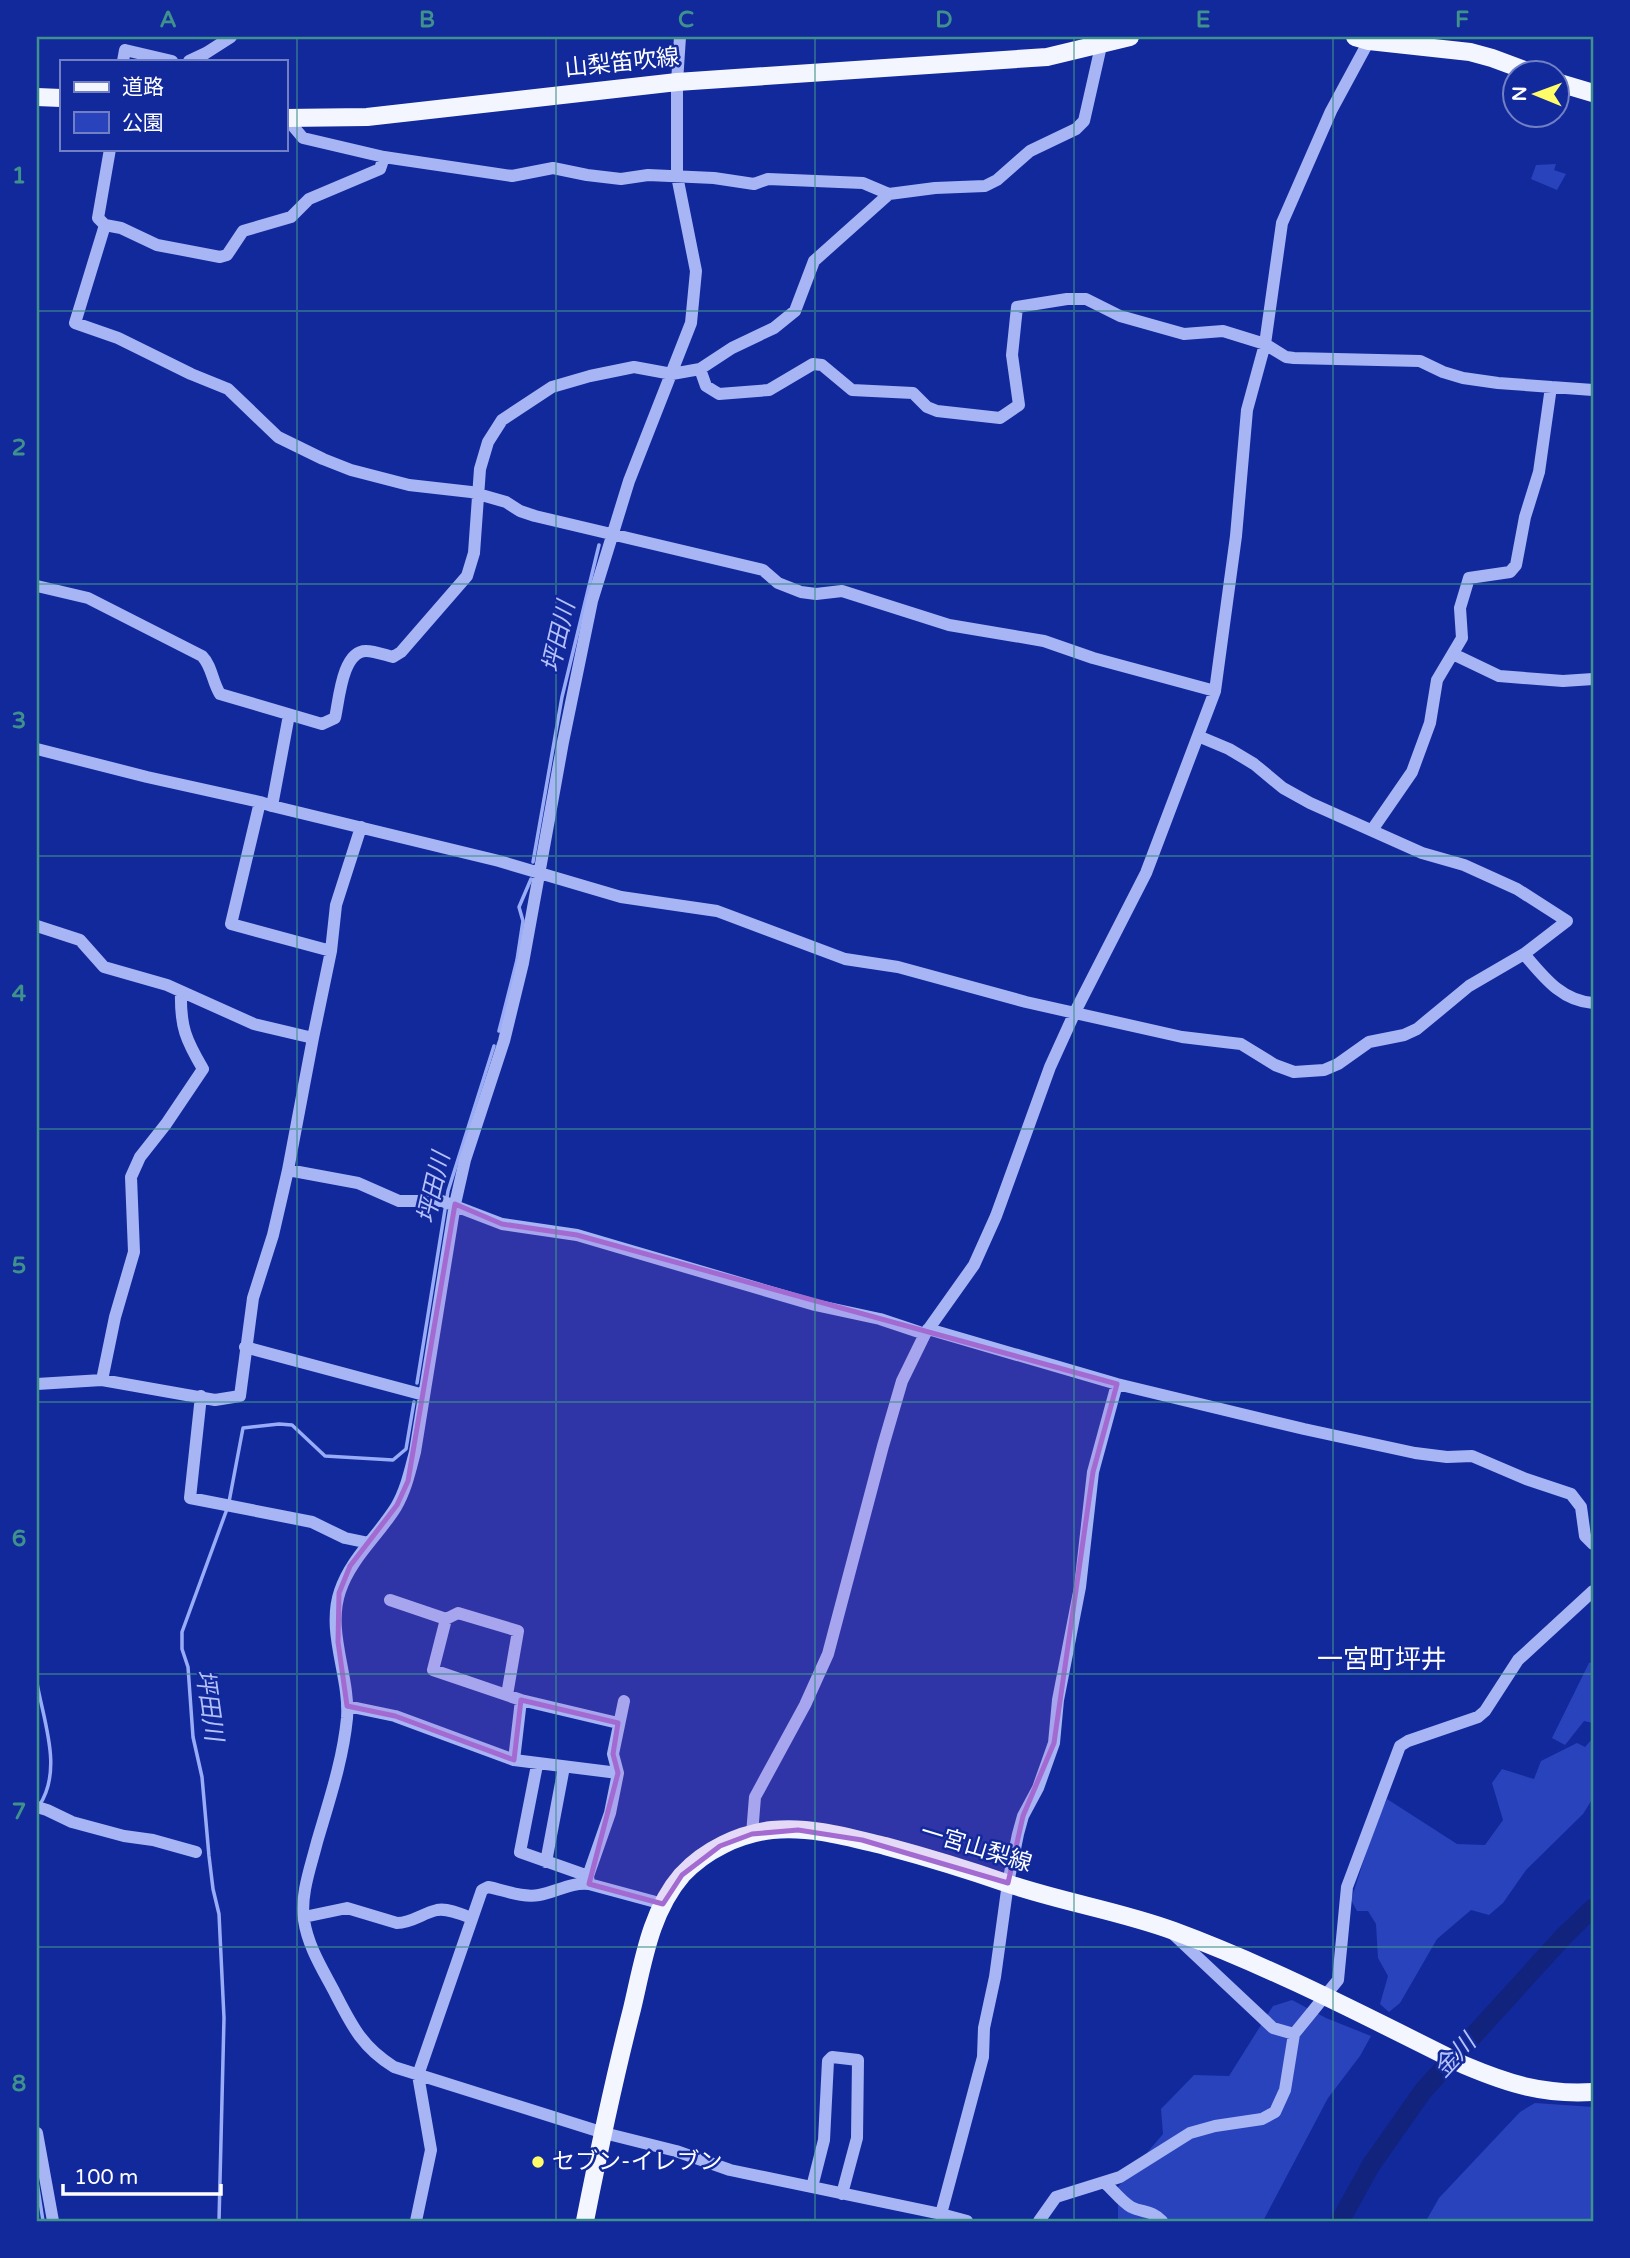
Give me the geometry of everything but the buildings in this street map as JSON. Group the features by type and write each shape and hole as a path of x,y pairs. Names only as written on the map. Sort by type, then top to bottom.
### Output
{"main road":[{"name":"山梨笛吹線","path":"287,119 367,117 677,82 1047,57 1130,37"},
{"path":"1365,38 1470,52 1500,61"},
{"path":"1570,86 1593,93"},
{"path":"37,97 60,98"},
{"name":"一宮山梨線","path":"585,2221 615,2074 648,1940 663,1904 682,1875 705,1855 752,1834 772,1830 798,1829 831,1833 970,1869 1008,1883 1169,1929 1240,1956 1464,2066 1536,2090 1593,2092"}],"street":[{"path":"191,60 231,37"},
{"path":"680,37 677,176 679,195 694,253 695,283 691,323 645,438 592,601 538,873 523,963 505,1041 449,1203 424,1395 408,1481 397,1505 350,1566 339,1593 336,1619 347,1706 345,1740 312,1861 303,1904 304,1917 314,1954 362,2042 394,2067 604,2133 676,2151 730,2170 967,2221"},
{"path":"752,1834 755,1797 805,1705 828,1654 902,1381 926,1331 974,1265 996,1216 1050,1067 1146,873 1215,691 1236,536 1247,410 1265,344 1282,223 1365,38"},
{"path":"287,120 303,138 384,157 512,176 553,167 621,179 648,175 754,184 768,179 863,183 889,194 935,188 985,186 997,180 1030,151 1076,129 1084,121 1101,46"},
{"path":"124,60 125,50 168,60"},
{"path":"110,150 98,218 105,225 121,228 157,245 220,257 227,255 243,231 291,217 309,199 380,169 384,157"},
{"path":"37,586 88,598 202,656 209,664 212,681 220,694 322,724 335,718 349,662 359,652 367,650 393,657 401,652 467,576 474,553 480,469 488,442 502,420 552,387 634,367 672,374 700,369 732,348 774,328 795,311 814,261 889,194"},
{"path":"105,225 75,323 118,338 228,389 278,437 323,459 351,470 409,485 480,494 506,502 535,516 763,570 778,583 801,593 842,591 949,625 1044,641 1215,691"},
{"path":"700,369 706,386 719,394 769,390 813,364 822,365 852,390 913,393 927,407 937,411 1000,418 1019,405 1012,355 1017,307 1067,299 1086,299 1120,316 1184,334 1223,331 1265,344 1294,358 1420,361 1443,372 1463,377 1593,390"},
{"path":"1371,830 1412,772 1430,723 1437,680 1462,638 1460,608 1469,578 1510,572 1517,565 1525,517 1539,472 1551,387"},
{"path":"1453,654 1499,676 1563,681 1593,679"},
{"path":"289,715 231,923 331,951"},
{"path":"37,751 499,861 621,897 717,911 845,959 898,967 1026,1002 1182,1037 1233,1042 1247,1046 1283,1069 1294,1072 1315,1072 1338,1064 1369,1042 1404,1035 1417,1029 1469,986 1524,954 1567,921 1517,889 1464,865 1422,853 1310,803 1283,788 1254,764 1229,749 1198,736"},
{"path":"37,1384 102,1380 215,1400 240,1396 253,1298 273,1235 288,1170 331,951 336,905 361,827"},
{"path":"37,926 80,940 104,967 167,985 254,1024 313,1038"},
{"path":"1524,954 1560,992 1579,1001 1593,1003"},
{"path":"102,1380 115,1317 134,1252 131,1177 140,1157 203,1069 188,1043 180,1018 181,992"},
{"path":"288,1170 359,1183 399,1201 449,1203 502,1224 577,1235 815,1305 926,1331 1117,1384 1415,1453 1447,1457 1472,1456 1526,1479 1571,1494 1581,1507 1585,1536 1593,1544"},
{"path":"246,1347 424,1395"},
{"path":"941,2214 983,2057 984,2028 995,1977 1008,1883 1023,1816 1038,1788 1054,1742 1058,1700 1080,1587 1093,1472 1117,1384"},
{"path":"201,1396 190,1498 312,1522 345,1538 369,1543"},
{"path":"1039,2221 1056,2197 1105,2183 1127,2173 1190,2133 1270,2116 1280,2104 1285,2090 1294,2034 1338,1980 1347,1888 1399,1746 1478,1717 1485,1711 1518,1660 1593,1591"},
{"path":"390,1600 446,1619 458,1613 518,1631 507,1695"},
{"path":"446,1619 433,1670 521,1700 618,1723"},
{"path":"514,1760 521,1700"},
{"path":"589,1880 610,1813 618,1773 613,1754 624,1701"},
{"path":"347,1706 396,1716 514,1760 537,1765 618,1773"},
{"path":"537,1765 520,1852 589,1880 663,1904"},
{"path":"546,1862 564,1767"},
{"path":"41,1808 72,1822 196,1852"},
{"path":"416,2221 431,2150 418,2076 482,1890 488,1886 529,1896 540,1895 589,1880"},
{"path":"304,1917 347,1908 397,1923 405,1923 436,1910 447,1910 471,1918"},
{"path":"1169,1929 1273,2028 1294,2034"},
{"path":"812,2186 824,2140 828,2061 832,2057 858,2060 857,2138 842,2193"},
{"path":"37,2133 53,2221"},
{"path":"1105,2183 1130,2207 1148,2210 1162,2221"}],"highlighted area":[{"path":"455,1204 502,1224 577,1235 1117,1384 1093,1472 1054,1743 1023,1816 1008,1883 862,1840 798,1830 752,1834 720,1846 682,1875 663,1904 589,1884 618,1773 613,1754 618,1723 521,1700 514,1760 395,1716 347,1706 338,1642 339,1593 350,1566 397,1505 408,1481"}],"green space":[{"path":"1556,164 1554,170 1566,174 1557,190 1531,179 1536,165"},
{"path":"1593,1662 1593,1723 1584,1721 1565,1745 1552,1738 1589,1663"},
{"path":"1593,1738 1593,1798 1583,1814 1526,1870 1503,1903 1489,1915 1471,1910 1437,1939 1400,2003 1389,2012 1380,2004 1388,1976 1378,1958 1376,1924 1368,1911 1357,1911 1351,1900 1376,1822 1387,1799 1457,1844 1485,1845 1503,1820 1492,1783 1502,1769 1534,1779 1541,1761 1577,1743 1585,1747"},
{"path":"1292,2000 1326,2018 1371,2036 1360,2056 1328,2098 1263,2221 1118,2221 1118,2187 1163,2134 1161,2109 1194,2075 1229,2076 1273,2006"},
{"path":"1535,2103 1593,2107 1593,2221 1426,2221 1439,2198 1520,2112"}],"waterway":[{"name":"坪田川","path":"533,862 562,697 599,545"},
{"name":"坪田川","path":"499,1031 517,960 523,921 519,907 531,879"},
{"name":"坪田川","path":"417,1383 448,1191 494,1046"},
{"name":"坪田川","path":"229,1502 243,1428 292,1425 325,1456 393,1460 406,1449 414,1402"},
{"name":"坪田川","path":"219,2221 224,2018 219,1914 213,1889 202,1777 193,1737 188,1667 182,1649 182,1632 227,1509"},
{"path":"37,1683 51,1762 46,1792 39,1806"},
{"name":"金川","path":"1340,2221 1371,2165 1423,2091 1564,1936 1593,1908"},
{"path":"37,2182 43,2221"}],"place":[{"name":"セブン-イレブン","path":"538,2162"}],"district":[{"name":"一宮町坪井","path":"1382,1659"}]}
